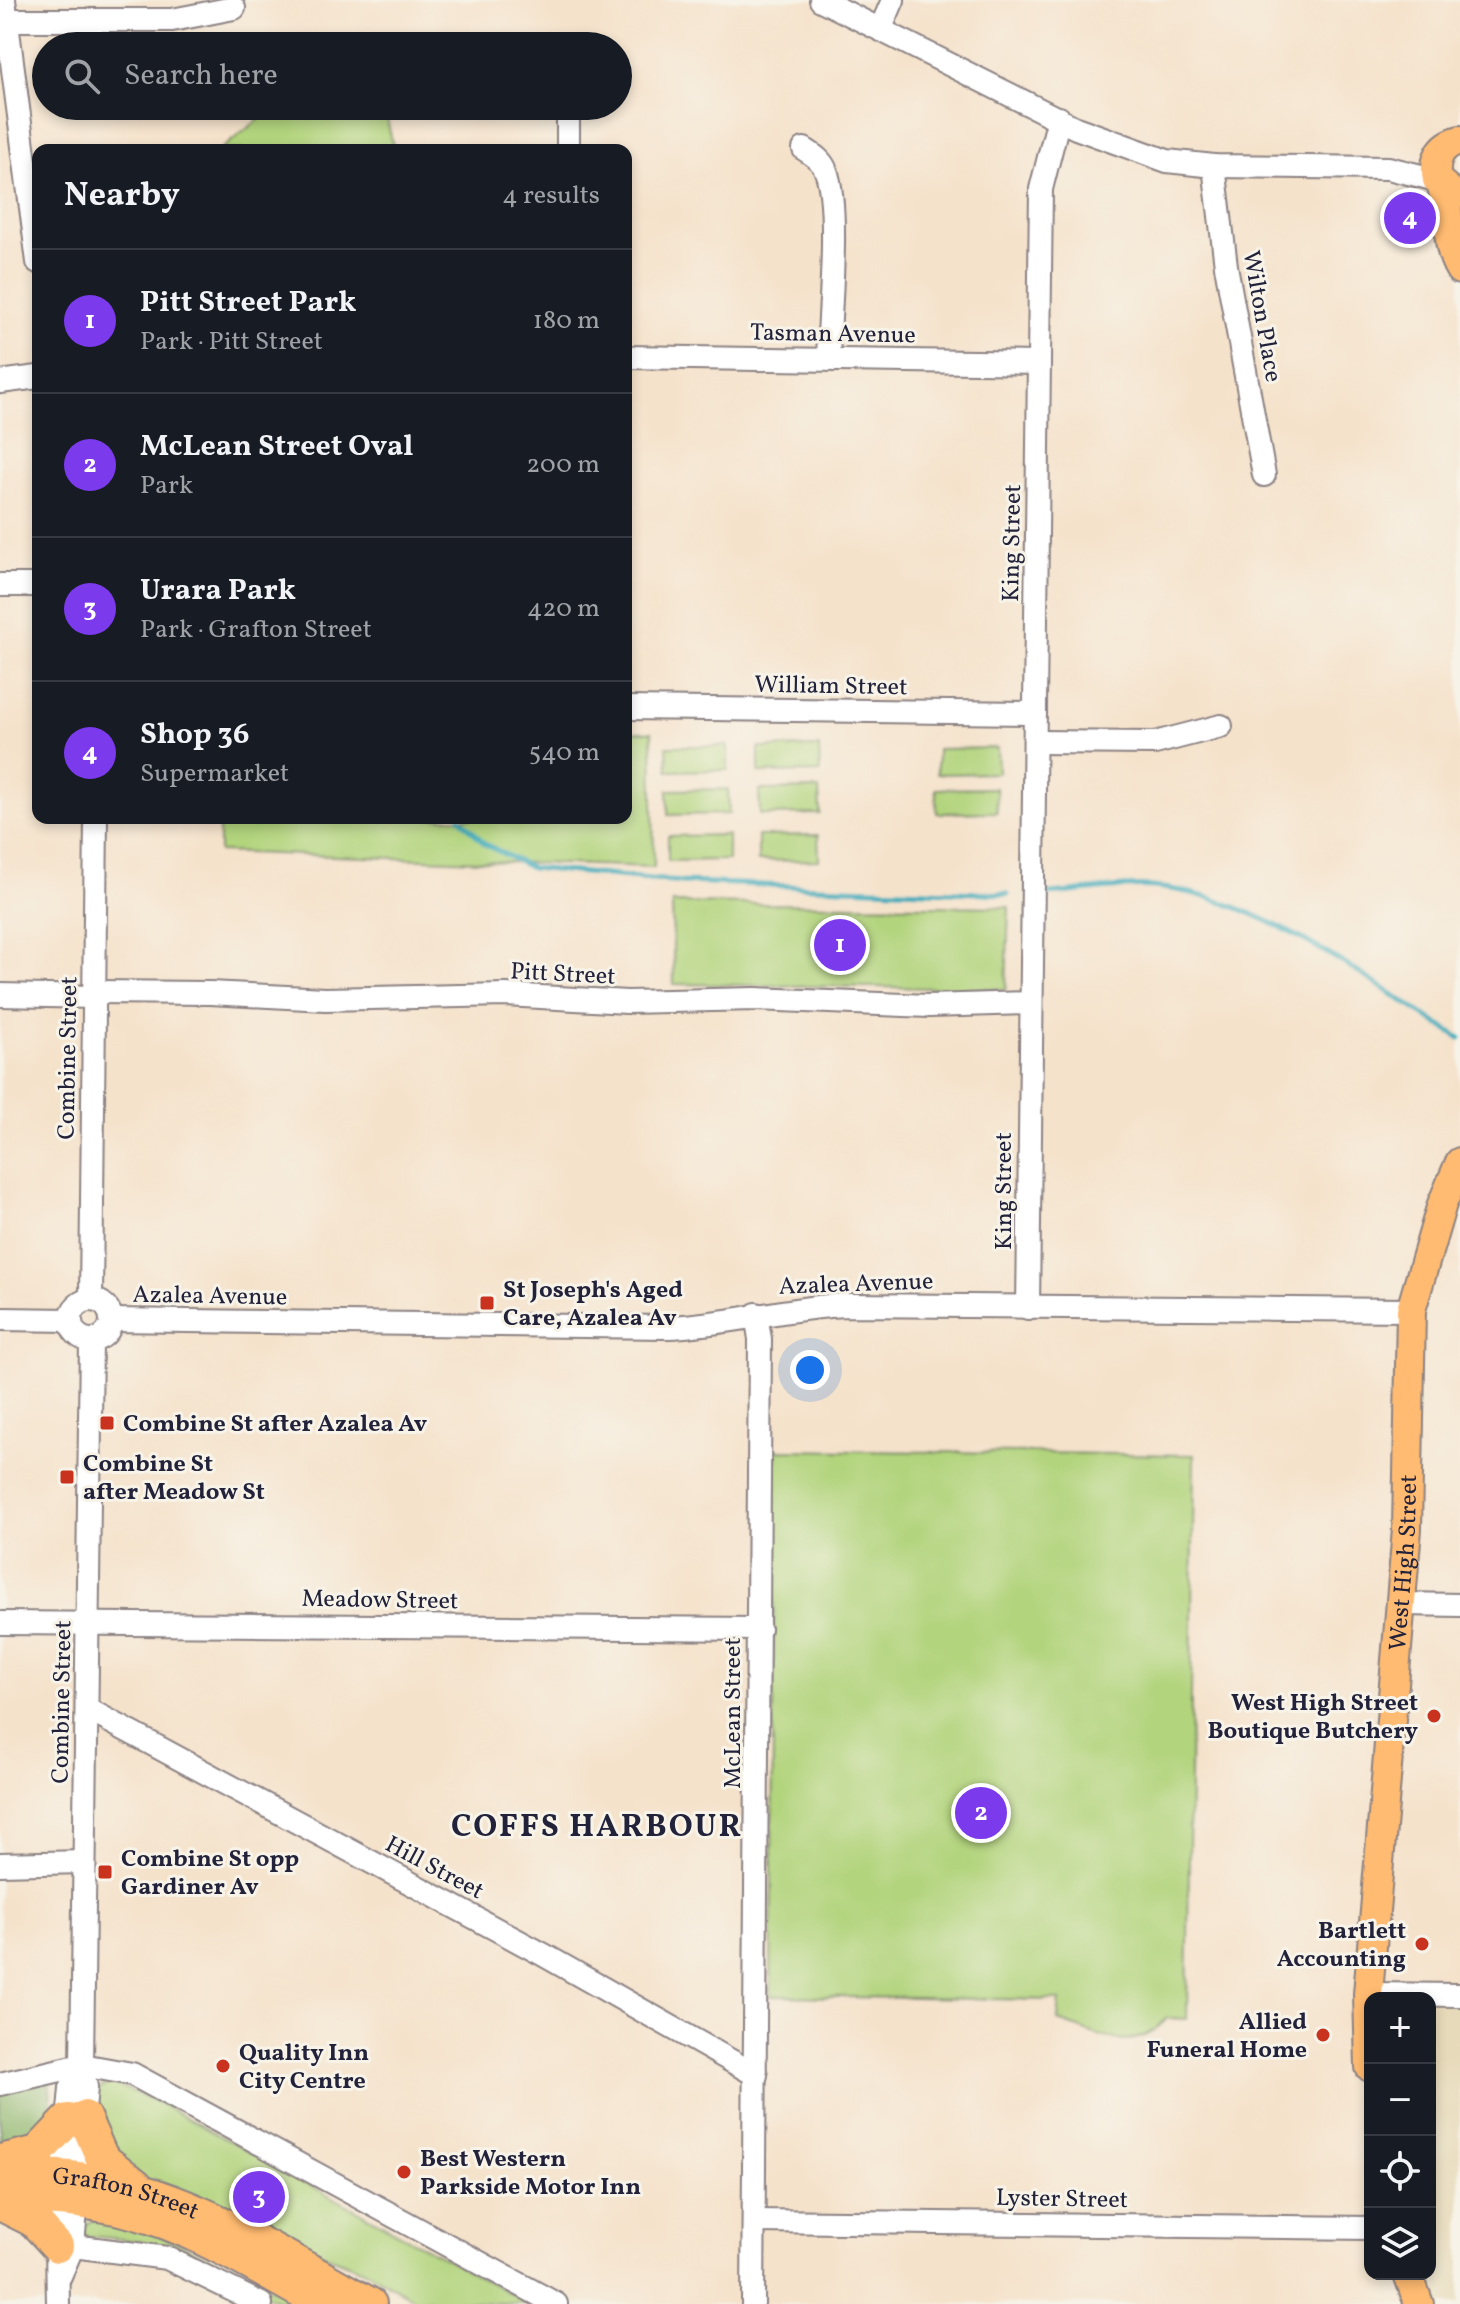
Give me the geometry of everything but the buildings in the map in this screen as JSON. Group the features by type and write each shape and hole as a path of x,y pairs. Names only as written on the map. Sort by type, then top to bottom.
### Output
{"highway":[{"path":"0,2161 38,2152 76,2118 102,2158 145,2192"},
{"name":"Grafton Street","path":"0,2174 70,2189 151,2217 184,2231 323,2304"},
{"name":"Grafton Street","path":"2,2206 70,2189 145,2192 201,2213 370,2304"},
{"path":"2,2206 34,2221 63,2256"}],"main road":[{"path":"1447,171 1445,195 1450,248 1460,270"},
{"name":"West High Street","path":"1368,1992 1407,1529 1411,1310 1442,1204 1460,1162"},
{"path":"1410,2280 1419,2304"}],"street":[{"path":"821,0 1076,128 1167,161 1214,166 1447,171"},
{"path":"881,28 893,0"},
{"path":"32,222 5,44 6,10 172,20 234,8"},
{"name":"King Street","path":"1028,1308 1041,189 1059,118"},
{"path":"568,120 568,144"},
{"path":"804,149 818,158 826,171 832,207 828,359"},
{"name":"Wilton Place","path":"1214,166 1226,266 1264,475"},
{"name":"Tasman Avenue","path":"632,357 1039,363"},
{"path":"0,382 32,378"},
{"path":"0,585 32,585"},
{"name":"William Street","path":"632,708 1035,713"},
{"path":"1035,742 1155,743 1221,726"},
{"name":"Combine Street","path":"91,1299 96,824"},
{"name":"Pitt Street","path":"0,995 210,993 325,999 506,995 627,1002 755,999 929,1006 1030,1003"},
{"path":"91,1299 104,1304 111,1320 104,1336 91,1341 78,1336 71,1320 78,1304 91,1299"},
{"name":"Azalea Avenue","path":"111,1320 668,1327 697,1326 756,1314 847,1305 1411,1310"},
{"name":"McLean Street","path":"753,2304 760,1339 756,1314"},
{"path":"0,1319 71,1320"},
{"name":"Combine Street","path":"58,2304 76,2118 71,2088 82,2065 91,1341"},
{"path":"1402,1604 1460,1605"},
{"name":"Meadow Street","path":"0,1623 759,1629"},
{"name":"Hill Street","path":"87,1709 544,1955 756,2075"},
{"path":"0,1864 84,1862"},
{"path":"1436,1995 1460,1995"},
{"path":"0,2084 82,2065 132,2074 556,2304"},
{"name":"Lyster Street","path":"754,2221 1364,2228"},
{"path":"63,2256 167,2258 261,2304"}],"shaded area":[{"path":"1436,1995 1460,1995 1460,2304 1419,2304 1410,2280 1436,2280"}],"green space":[{"path":"258,120 387,120 393,144 228,144"},
{"path":"632,732 652,732 654,867 219,852 219,824 632,824"},
{"path":"667,746 728,746 728,770 668,771"},
{"path":"819,747 820,772 759,773 759,748"},
{"path":"997,748 998,773 937,774 937,749"},
{"path":"996,788 997,812 937,813 936,789"},
{"path":"728,789 729,814 668,815 668,790"},
{"path":"819,789 820,814 760,815 759,790"},
{"path":"728,835 728,860 668,861 668,836"},
{"path":"818,835 819,860 758,861 758,836"},
{"path":"672,903 1009,907 1006,989 674,984"},
{"path":"775,1450 1194,1455 1187,2019 1167,2018 1155,2030 1129,2040 1102,2036 1058,2021 1060,2000 771,1996"},
{"path":"49,2081 50,2109 43,2128 26,2141 0,2149 0,2089"},
{"path":"115,2084 159,2103 524,2301 524,2304 416,2300 368,2272 163,2190 111,2158 92,2097 102,2087"},
{"path":"98,2218 151,2230 304,2304 274,2299 179,2251 123,2239 82,2236 84,2225"}],"waterway":[{"path":"466,824 485,844 531,868 682,882 1008,894"},
{"path":"1048,894 1121,887 1163,888 1202,896 1241,909 1318,948 1460,1038"}],"place":[{"name":"Shop 36","path":"1410,218"},
{"name":"Pitt Street Park","path":"840,945"},
{"name":"St Joseph's Aged Care, Azalea Av","path":"487,1303"},
{"name":"Combine St after Azalea Av","path":"107,1423"},
{"name":"Combine St after Meadow St","path":"67,1477"},
{"name":"West High Street Boutique Butchery","path":"1434,1716"},
{"name":"McLean Street Oval","path":"981,1813"},
{"name":"Combine St opp Gardiner Av","path":"105,1872"},
{"name":"Bartlett Accounting","path":"1422,1944"},
{"name":"Allied Funeral Home","path":"1323,2035"},
{"name":"Quality Inn City Centre","path":"223,2066"},
{"name":"Best Western Parkside Motor Inn","path":"404,2172"},
{"name":"Urara Park","path":"259,2197"}],"district":[{"name":"COFFS HARBOUR","path":"597,1825"}]}
